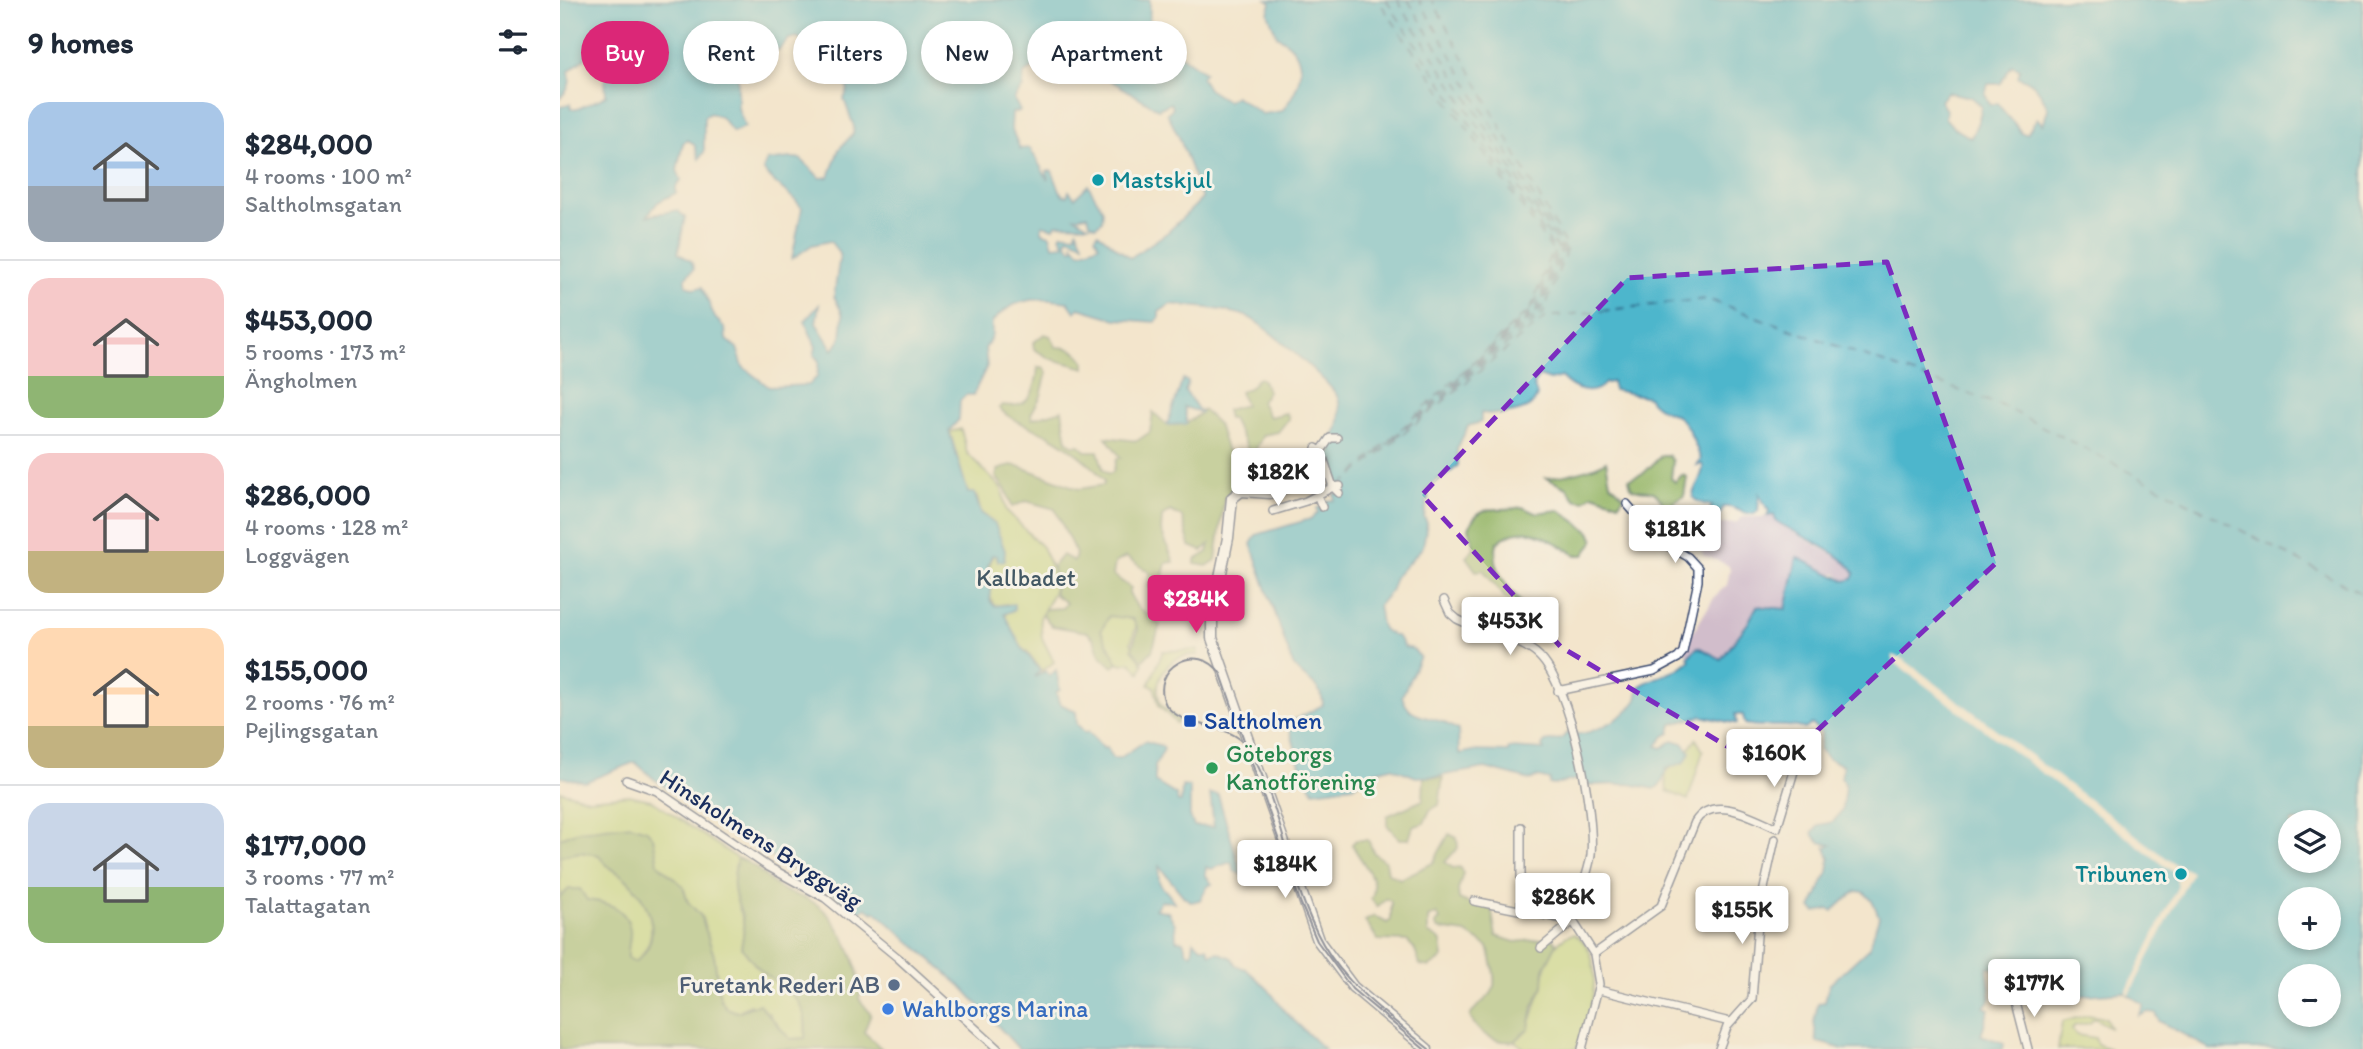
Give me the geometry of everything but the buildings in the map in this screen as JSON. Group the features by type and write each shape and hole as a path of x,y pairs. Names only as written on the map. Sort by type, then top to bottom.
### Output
{"street":[{"path":"1318,449 1330,438 1337,438"},
{"path":"1318,449 1332,448"},
{"path":"1318,449 1335,489 1331,500"},
{"path":"1298,483 1270,493 1241,491 1232,498 1228,538 1212,617 1212,638 1318,940 1353,987 1427,1049"},
{"path":"1273,511 1335,489"},
{"path":"1317,495 1322,507"},
{"path":"1558,691 1661,669 1683,652 1698,581 1698,568 1688,557 1658,540 1627,504"},
{"path":"1444,600 1450,613 1457,619 1539,656 1558,691 1573,733 1586,785 1591,852 1573,922 1541,948"},
{"path":"1594,954 1661,906 1695,822 1704,811 1714,808 1739,811 1777,828 1798,758"},
{"name":"Hinsholmens Bryggväg","path":"626,779 657,791 767,866 825,898 897,957 998,1049"},
{"path":"1521,827 1521,909"},
{"path":"1719,1049 1730,1022 1747,1008 1752,999 1759,911 1774,839"},
{"path":"1474,901 1573,922 1594,954 1600,990 1582,1049"},
{"path":"1600,990 1730,1022"},
{"path":"2014,995 2028,1049"}],"highlighted area":[{"path":"1887,262 1996,563 1772,773 1561,647 1422,495 1627,278"}],"shaded area":[{"path":"1771,515 1784,527 1848,563 1854,571 1853,579 1845,581 1837,574 1796,570 1785,609 1759,606 1721,659 1698,647 1688,657 1681,640 1695,629 1715,596 1727,585 1730,569 1728,565 1703,555 1701,549 1710,525 1736,523 1742,517"}],"green space":[{"path":"1044,334 1051,336 1056,347 1076,352 1085,362 1085,368 1051,359 1034,349 1033,343"},
{"path":"1038,367 1043,367 1047,373 1041,396 1031,414 1032,419 1062,410 1067,441 1072,445 1080,445 1085,451 1098,451 1103,469 1109,474 1113,472 1117,458 1121,458 1106,437 1137,441 1150,432 1153,412 1167,425 1173,425 1195,418 1203,410 1218,424 1226,449 1252,470 1224,499 1216,560 1207,566 1195,564 1195,560 1208,552 1210,544 1202,551 1190,546 1182,517 1170,511 1162,517 1161,531 1174,562 1166,563 1160,590 1149,587 1150,573 1126,557 1115,563 1113,575 1131,588 1129,593 1137,607 1160,625 1152,651 1142,661 1132,649 1138,629 1133,619 1109,616 1101,631 1118,663 1113,667 1100,655 1094,639 1087,632 1052,626 1043,615 1045,609 1062,608 1066,603 1055,595 1053,566 1062,555 1074,561 1076,554 1055,509 1026,501 1012,507 1006,490 996,477 998,470 1011,465 1021,467 1079,489 1104,485 1104,480 1086,461 1063,444 1016,421 999,408 1003,405 1020,404 1030,396"},
{"path":"1258,378 1262,379 1268,391 1261,402 1269,417 1286,413 1289,418 1278,432 1263,435 1252,457 1232,419 1228,419 1226,410 1245,405 1240,392 1249,388"},
{"name":"Kallbadet","path":"961,429 967,453 1002,489 1006,510 1042,547 1053,571 1054,591 1040,618 1042,638 1054,662 1042,671 1027,651 996,668 1006,621 1006,604 994,606 989,595 958,585 990,565 992,555 996,555 998,561 1005,551 991,520 981,513 977,497 968,494 950,432"},
{"path":"1662,455 1668,455 1673,461 1671,478 1675,482 1682,475 1687,477 1684,496 1673,503 1673,512 1670,514 1656,494 1634,489 1629,479 1644,473"},
{"path":"1606,461 1610,483 1624,496 1619,503 1593,494 1583,501 1575,499 1567,488 1546,478 1577,472"},
{"path":"1522,507 1535,513 1559,510 1590,532 1594,541 1584,555 1576,555 1546,538 1527,532 1517,532 1497,543 1497,566 1500,575 1532,618 1525,636 1512,634 1505,624 1515,604 1505,598 1483,570 1476,571 1466,557 1474,548 1469,528 1478,514 1491,509"},
{"path":"1109,616 1126,617 1137,623 1131,643 1143,664 1140,673 1131,662 1122,664 1114,660 1101,631"},
{"path":"1198,650 1198,655 1188,655 1171,663 1160,677 1158,695 1161,705 1180,722 1176,723 1159,706 1154,686 1149,685 1163,651"},
{"path":"1696,739 1703,751 1688,800 1667,791 1665,772 1679,762"},
{"path":"1424,776 1443,778 1439,805 1430,810 1424,823 1413,827 1409,839 1400,839 1387,825 1387,816 1423,800"},
{"path":"560,791 589,799 629,795 651,800 737,858 734,883 744,927 741,947 757,967 787,990 800,1004 806,1024 805,1038 790,1039 774,1025 769,1013 750,1005 737,1012 726,1008 720,998 714,956 701,916 687,902 683,886 658,864 653,837 617,826 596,828 560,838"},
{"path":"631,825 647,830 653,837 658,864 683,886 688,902 701,916 714,956 720,998 726,1008 737,1012 759,1004 790,1039 805,1038 806,1024 800,1004 787,990 759,969 741,947 744,927 734,883 737,858 750,864 781,889 816,904 833,921 854,961 860,988 859,999 871,1014 864,1032 882,1049 560,1049 560,897 569,889 580,889 587,900 608,904 620,911 630,930 628,958 635,962 644,953 652,932 648,910 627,880 599,855 580,852 560,856 560,838 578,831"},
{"path":"1449,834 1457,838 1458,848 1445,862 1453,868 1460,867 1463,873 1458,890 1459,899 1471,904 1491,906 1496,936 1515,942 1551,938 1557,943 1544,969 1543,987 1533,1006 1529,1028 1515,1041 1501,1041 1488,1036 1470,1017 1494,988 1488,947 1466,933 1438,929 1435,924 1440,920 1437,914 1428,918 1428,933 1441,941 1443,958 1429,967 1420,965 1414,948 1407,941 1378,940 1365,921 1374,916 1387,923 1391,920 1391,901 1386,899 1377,907 1371,899 1374,892 1372,878 1352,844 1356,840 1368,840 1374,853 1386,862 1388,873 1400,879 1433,863"},
{"path":"580,852 599,855 635,889 647,909 651,931 649,942 635,962 628,958 630,932 601,902 560,897 560,856"},
{"path":"1573,934 1584,943 1591,956 1594,971 1591,1005 1576,1049 1525,1049 1515,1041 1525,1032 1532,1018 1552,952 1561,940"},
{"path":"2087,1015 2106,1018 2110,1027 2094,1018 2090,1023 2074,1026 2072,1030 2077,1035 2095,1038 2097,1044 2111,1049 2058,1049 2062,1022"}],"water":[{"path":"560,0 1150,0 1150,21 1027,21 1027,72 1024,73 1023,87 1014,99 1020,111 1012,113 1011,128 1020,149 1030,148 1048,180 1047,171 1052,171 1062,195 1067,196 1069,191 1075,198 1088,185 1103,210 1102,221 1096,226 1090,223 1088,215 1075,217 1088,225 1056,224 1054,228 1042,225 1041,232 1050,235 1053,246 1065,245 1060,236 1062,233 1075,235 1077,230 1083,243 1068,237 1066,241 1070,248 1075,248 1072,243 1080,252 1099,245 1095,237 1098,233 1130,258 1168,232 1202,199 1167,113 1173,108 1171,103 1158,109 1117,84 1187,84 1187,60 1205,72 1201,77 1208,89 1227,101 1235,96 1262,114 1282,111 1299,81 1299,61 1288,43 1277,36 1268,13 1271,3 1267,0 2363,0 2363,1049 2210,1049 2159,1021 2156,1013 2148,1012 2139,1016 2144,1005 2124,992 2075,996 2075,993 2063,988 1987,967 1991,998 1984,1007 1989,1009 1981,1035 2004,1043 2003,1049 1844,1049 1817,1042 1814,1022 1818,1003 1825,1002 1829,985 1869,948 1879,917 1873,902 1864,892 1856,891 1832,911 1829,909 1816,912 1811,908 1828,872 1830,858 1825,847 1831,845 1820,842 1812,834 1819,825 1833,822 1842,810 1845,785 1841,778 1843,765 1828,759 1819,749 1821,733 1812,724 1805,729 1752,725 1745,724 1743,715 1735,714 1737,724 1702,716 1672,724 1670,733 1664,736 1657,746 1662,748 1673,740 1683,743 1690,752 1685,762 1666,769 1662,783 1655,789 1629,784 1590,785 1577,779 1553,785 1549,784 1550,780 1538,777 1530,780 1485,768 1416,777 1391,767 1375,771 1353,786 1314,791 1302,772 1288,723 1323,705 1322,697 1316,687 1293,665 1251,544 1256,535 1310,519 1318,513 1317,508 1326,506 1326,501 1335,500 1334,494 1343,492 1327,462 1329,453 1333,452 1329,443 1339,422 1338,398 1324,380 1296,354 1254,320 1237,313 1171,304 1159,312 1159,318 1155,322 1116,319 1079,308 1075,312 1068,302 1037,300 1018,303 992,322 992,335 985,349 987,366 973,395 966,395 960,401 959,419 949,431 968,493 974,493 981,513 995,524 1005,551 1004,561 998,561 997,556 992,555 987,567 991,573 988,580 992,583 990,601 994,606 1014,604 1014,610 1004,614 1022,648 1040,670 1035,677 1046,671 1050,676 1056,670 1060,690 1056,692 1059,703 1076,712 1077,724 1085,733 1088,731 1104,749 1107,747 1112,758 1120,758 1145,741 1162,746 1164,749 1155,766 1155,782 1176,795 1178,802 1181,802 1182,786 1190,787 1190,817 1194,826 1214,827 1210,794 1218,795 1242,875 1234,871 1231,862 1211,869 1206,867 1205,875 1212,884 1200,900 1192,902 1184,897 1159,866 1160,884 1174,902 1161,901 1155,909 1168,912 1175,924 1176,940 1183,941 1187,952 1192,953 1194,941 1201,947 1207,947 1210,954 1217,952 1232,958 1236,966 1246,969 1268,989 1286,1013 1324,1049 1019,1049 961,986 875,911 873,913 866,908 856,914 825,886 776,860 654,779 635,762 585,782 560,777 560,107 570,104 571,109 578,109 600,99 606,95 605,84 669,84 669,21 581,21 581,61 569,71 570,79 566,92 560,98","holes":["683,21 779,21 779,50 793,38 793,21 907,21 907,84 845,84 848,89 844,99 854,127 853,134 839,149 829,177 821,178 800,159 767,160 763,170 802,208 792,259 812,245 830,241 840,254 834,296 843,315 841,338 833,350 816,323 819,305 805,321 816,347 814,355 819,361 817,377 809,385 769,387 743,367 737,348 726,339 725,328 715,318 702,287 694,289 686,285 686,277 694,269 691,261 678,253 685,217 677,210 647,216 658,202 676,193 676,187 681,180 677,170 683,143 688,140 694,144 699,159 704,152 704,117 710,113 721,117 733,132 745,127 738,108 738,84 683,84","2012,65 2020,69 2018,77 2037,88 2048,109 2043,125 2037,118 2027,134 2021,133 1998,103 1990,105 1985,94 1988,84 2000,84","1947,92 1971,97 1981,106 1971,138 1953,127 1945,118 1946,110 1940,101","1539,376 1550,380 1561,377 1571,386 1589,391 1612,382 1614,390 1648,397 1657,407 1681,419 1688,429 1701,459 1697,465 1702,464 1703,467 1693,496 1701,503 1712,506 1709,512 1712,518 1719,517 1723,507 1754,514 1758,511 1759,494 1769,511 1767,516 1774,515 1776,521 1832,552 1851,567 1855,574 1853,579 1845,581 1797,557 1786,609 1757,606 1748,623 1721,659 1698,647 1688,657 1690,660 1683,665 1640,686 1638,697 1631,708 1615,720 1595,730 1567,733 1561,739 1545,742 1542,746 1544,750 1509,748 1508,752 1472,751 1459,754 1458,729 1418,715 1405,703 1402,696 1420,657 1413,649 1404,647 1398,637 1383,629 1378,606 1390,592 1395,577 1423,547 1427,523 1424,517 1428,498 1426,492 1458,465 1457,449 1468,426 1481,422 1481,413 1514,412 1529,407 1537,395 1533,384"]},
{"path":"1183,379 1188,382 1185,391 1200,412 1184,407 1187,424 1167,425"}],"pier":[{"path":"1893,655 1904,660 2174,864 2192,872 2129,995 2126,993 2178,886 2176,874 1893,661"}],"ferry route":[{"path":"1354,473 1531,308 1552,250 1378,0"},
{"path":"1386,0 1555,250 1533,308 1457,379"},
{"path":"1393,438 1536,309 1558,249 1397,0"},
{"path":"1408,0 1561,249 1538,310 1448,390"},
{"path":"1394,439 1540,312 1564,249 1419,0"},
{"path":"1418,420 1543,314 1567,248 1432,0"},
{"path":"1341,485 1546,317 1707,299 2005,407 2363,594"},
{"path":"1374,455 1394,438"}],"tram line":[{"path":"1424,1049 1352,989 1317,941 1301,904 1221,674 1211,664 1200,659 1178,663 1169,670 1164,680 1162,692 1166,705 1184,719 1229,732 1239,738 1248,747 1270,794 1301,896 1323,944 1357,988 1429,1049"}],"place":[{"name":"Mastskjul","path":"1098,180"},
{"name":"Saltholmen","path":"1190,721"},
{"name":"Göteborgs Kanotförening","path":"1212,768"},
{"name":"Tribunen","path":"2181,874"},
{"name":"Furetank Rederi AB","path":"894,985"},
{"name":"Wahlborgs Marina","path":"888,1009"}]}
